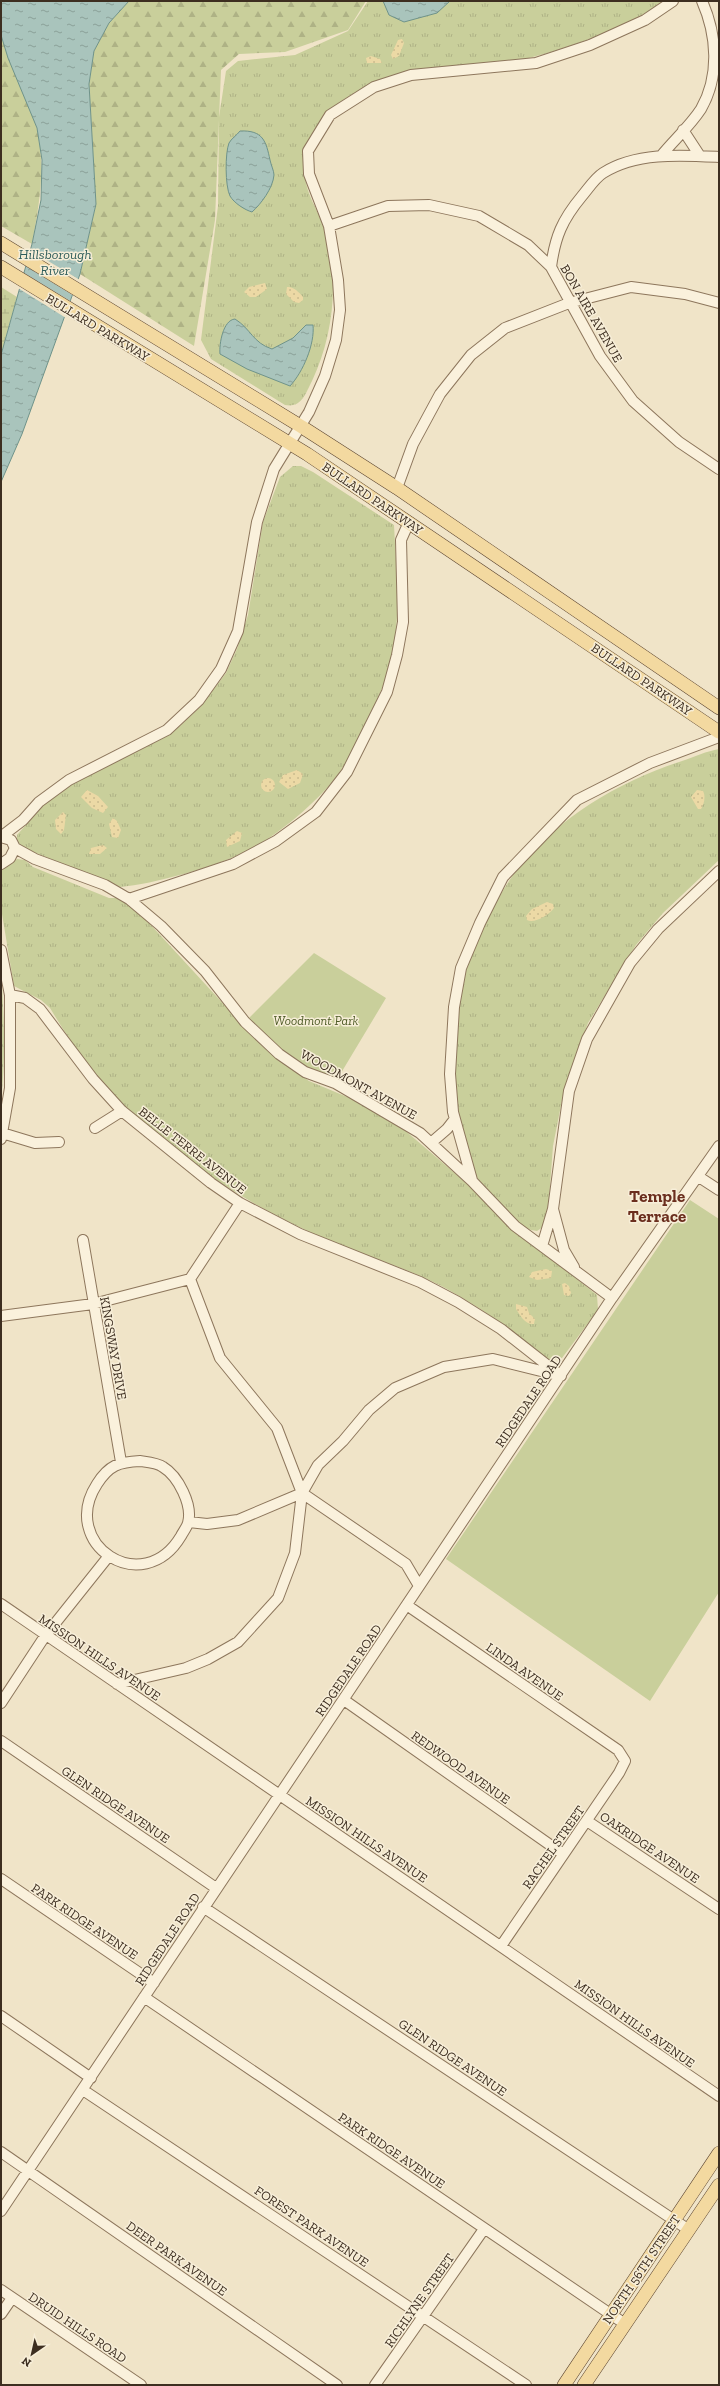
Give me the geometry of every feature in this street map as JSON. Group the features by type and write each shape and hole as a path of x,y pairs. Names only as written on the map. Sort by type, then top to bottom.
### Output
{"main road":[{"name":"BULLARD PARKWAY","path":"1,243 302,427 397,488 719,708"},
{"name":"BULLARD PARKWAY","path":"1,267 290,444 409,522 719,732"},
{"name":"NORTH 56TH STREET","path":"564,2385 719,2153"},
{"name":"NORTH 56TH STREET","path":"584,2385 719,2185"}],"street":[{"path":"1,836 23,820 39,802 69,780 167,730 199,700 216,675 238,631 257,522 274,469 302,427 325,376 336,340 340,310 338,280 329,226 309,174 308,151 330,115 349,101 374,87 411,75 536,63 590,45 645,20 673,1"},
{"path":"661,156 702,109 714,79 716,47 710,19 702,1"},
{"path":"683,130 700,156"},
{"path":"551,268 554,242 569,212 602,174 627,162 661,156 719,157"},
{"name":"BON AIRE AVENUE","path":"329,226 388,206 429,205 479,216 528,245 551,268 569,303 600,356 633,401 679,442 719,469"},
{"path":"397,488 413,444 440,394 471,355 505,328 569,303 631,287 686,294 719,303"},
{"path":"129,899 233,864 276,841 316,812 347,772 387,692 397,655 403,622 401,540 409,522"},
{"path":"472,1180 454,1120 450,1074 454,1007 461,968 480,923 503,877 577,800 650,762 719,737"},
{"path":"4,863 23,820"},
{"name":"WOODMONT AVENUE","path":"1,836 34,859 105,885 129,899 160,926 205,971 245,1022 279,1054 305,1072 335,1083 378,1107 432,1142 472,1180 515,1226 612,1298"},
{"name":"WOODMONT AVENUE","path":"4,863 34,859"},
{"path":"542,1246 553,1209 569,1091 587,1040 630,963 658,929 719,871"},
{"path":"1,950 10,995 10,1088 2,1136 35,1143 59,1142"},
{"name":"BELLE TERRE AVENUE","path":"10,995 25,998 40,1009 93,1079 122,1111 188,1165 240,1203 300,1234 420,1282 458,1302 501,1329 561,1376"},
{"path":"96,1128 122,1111"},
{"path":"432,1142 447,1129 454,1120"},
{"name":"RIDGEDALE ROAD","path":"1,2211 91,2078 278,1794 408,1606 419,1586 612,1298 719,1146"},
{"path":"699,1176 719,1190"},
{"path":"1,1316 93,1304 190,1280 240,1203"},
{"path":"553,1209 564,1250 578,1272"},
{"name":"KINGSWAY DRIVE","path":"83,1240 121,1462"},
{"path":"190,1280 220,1358 278,1428 302,1493 406,1564 419,1586"},
{"path":"117,1684 186,1668 208,1659 238,1642 278,1598 295,1553 302,1493 318,1465 343,1441 369,1410 395,1388 444,1367 493,1359 561,1376"},
{"path":"140,1461 163,1466 181,1485 186,1500 189,1522 168,1554 154,1561 133,1566 108,1557 91,1535 86,1514 91,1493 102,1477 121,1462 140,1461"},
{"path":"189,1522 207,1524 238,1520 302,1493"},
{"path":"1,1703 45,1636 108,1557"},
{"name":"MISSION HILLS AVENUE","path":"1,1604 45,1636 719,2096"},
{"name":"LINDA AVENUE","path":"408,1606 618,1750 625,1761"},
{"name":"REDWOOD AVENUE","path":"344,1700 563,1854"},
{"name":"GLEN RIDGE AVENUE","path":"1,1741 216,1888"},
{"name":"RACHEL STREET","path":"501,1946 587,1821 619,1773 625,1761"},
{"name":"OAKRIDGE AVENUE","path":"587,1821 719,1909"},
{"name":"PARK RIDGE AVENUE","path":"1,1879 154,1983"},
{"name":"GLEN RIDGE AVENUE","path":"203,1907 689,2230"},
{"name":"PARK RIDGE AVENUE","path":"144,1997 625,2324"},
{"path":"1,2016 91,2078"},
{"name":"FOREST PARK AVENUE","path":"83,2090 526,2385"},
{"name":"DEER PARK AVENUE","path":"1,2152 337,2385"},
{"name":"RICHLYNE STREET","path":"375,2385 484,2229"},
{"name":"DRUID HILLS ROAD","path":"1,2290 141,2385"},
{"path":"1,2314 12,2298"}],"green space":[{"path":"129,1 366,1 348,30 285,52 239,54 221,70 215,220 194,346 80,274 96,204 89,84 94,51 109,23"},
{"path":"368,1 664,1 617,28 581,42 529,58 483,66 411,71 391,76 352,94 340,102 320,121 311,141 305,172 308,189 324,227 329,246 333,285 330,325 319,363 305,395 295,404 285,405 211,359 201,340 218,206 219,117 226,71 238,61 295,55 348,31"},
{"path":"1,35 30,105 40,144 40,187 32,244 1,226"},
{"path":"1,287 17,297 1,355"},
{"path":"293,466 301,466 313,472 394,525 397,573 397,620 391,661 386,679 345,765 333,781 311,804 270,838 232,858 166,879 120,887 21,847 17,841 17,835 49,799 68,786 161,738 180,726 201,706 226,673 237,649 248,615 263,522 280,477"},
{"path":"719,749 719,860 663,913 636,945 588,1023 564,1090 553,1146 548,1213 543,1227 537,1231 531,1230 507,1213 490,1196 477,1177 467,1156 461,1133 455,1086 457,1012 463,982 474,949 498,898 516,871 551,834 570,818 612,791 635,779"},
{"path":"17,859 25,860 33,867 109,898 119,898 138,911 263,1047 309,1081 364,1104 401,1127 471,1187 504,1221 597,1295 598,1310 562,1358 550,1360 489,1315 456,1294 431,1281 312,1233 261,1208 190,1162 126,1107 94,1073 50,1008 41,1000 14,986 1,908 1,870"},
{"name":"Woodmont Park","path":"314,953 386,998 335,1083 305,1072 245,1022"},
{"path":"1,971 4,1068 1,1100"},
{"path":"690,1200 719,1219 719,1592 650,1701 446,1559"}],"sand":[{"path":"402,39 404,43 399,56 393,59 391,55 398,40"},
{"path":"371,56 380,59 382,63 367,63 366,58"},
{"path":"265,283 267,289 256,297 250,297 244,292 249,287"},
{"path":"287,287 294,288 298,291 303,297 303,300 299,303 294,302 286,294"},
{"path":"297,770 303,774 300,783 288,789 279,782 283,775"},
{"path":"268,778 273,780 275,785 273,790 268,792 263,790 261,785 263,780"},
{"path":"87,790 98,796 108,807 103,813 92,808 81,797"},
{"path":"697,790 703,791 704,793 704,800 701,809 698,809 691,797"},
{"path":"63,812 66,815 64,830 61,834 56,829 55,820"},
{"path":"113,818 117,821 121,830 118,838 112,837 109,824"},
{"path":"237,831 242,833 240,841 227,847 226,840"},
{"path":"103,845 107,848 100,854 89,854 91,848"},
{"path":"547,902 553,904 554,908 552,911 537,920 527,920 526,916 532,909"},
{"path":"546,1269 552,1271 551,1278 537,1280 529,1277 532,1272"},
{"path":"565,1283 569,1286 571,1293 569,1296 564,1295 562,1284"},
{"path":"516,1304 527,1307 529,1313 535,1319 534,1324 528,1323 523,1319 516,1309"}],"water":[{"name":"Hillsborough River","path":"1,1 129,1 109,23 94,51 89,84 96,204 80,274 22,434 1,482 1,355 32,244 41,200 42,160 37,128 8,58 1,35"},
{"path":"383,1 450,1 437,13 404,22 389,15"},
{"path":"240,131 254,132 262,138 267,147 274,173 269,190 263,200 252,212 243,208 234,201 230,196 227,185 226,170 229,143"},
{"path":"235,319 245,327 256,340 272,349 293,338 306,325 313,325 312,341 304,366 290,386 247,369 220,354 221,339 227,323"}],"pier":[{"path":"28,249 80,280 74,296 24,265"},
{"path":"22,272 72,302 66,318 18,288"}],"district":[{"name":"Temple Terrace","path":"657,1206"}]}
